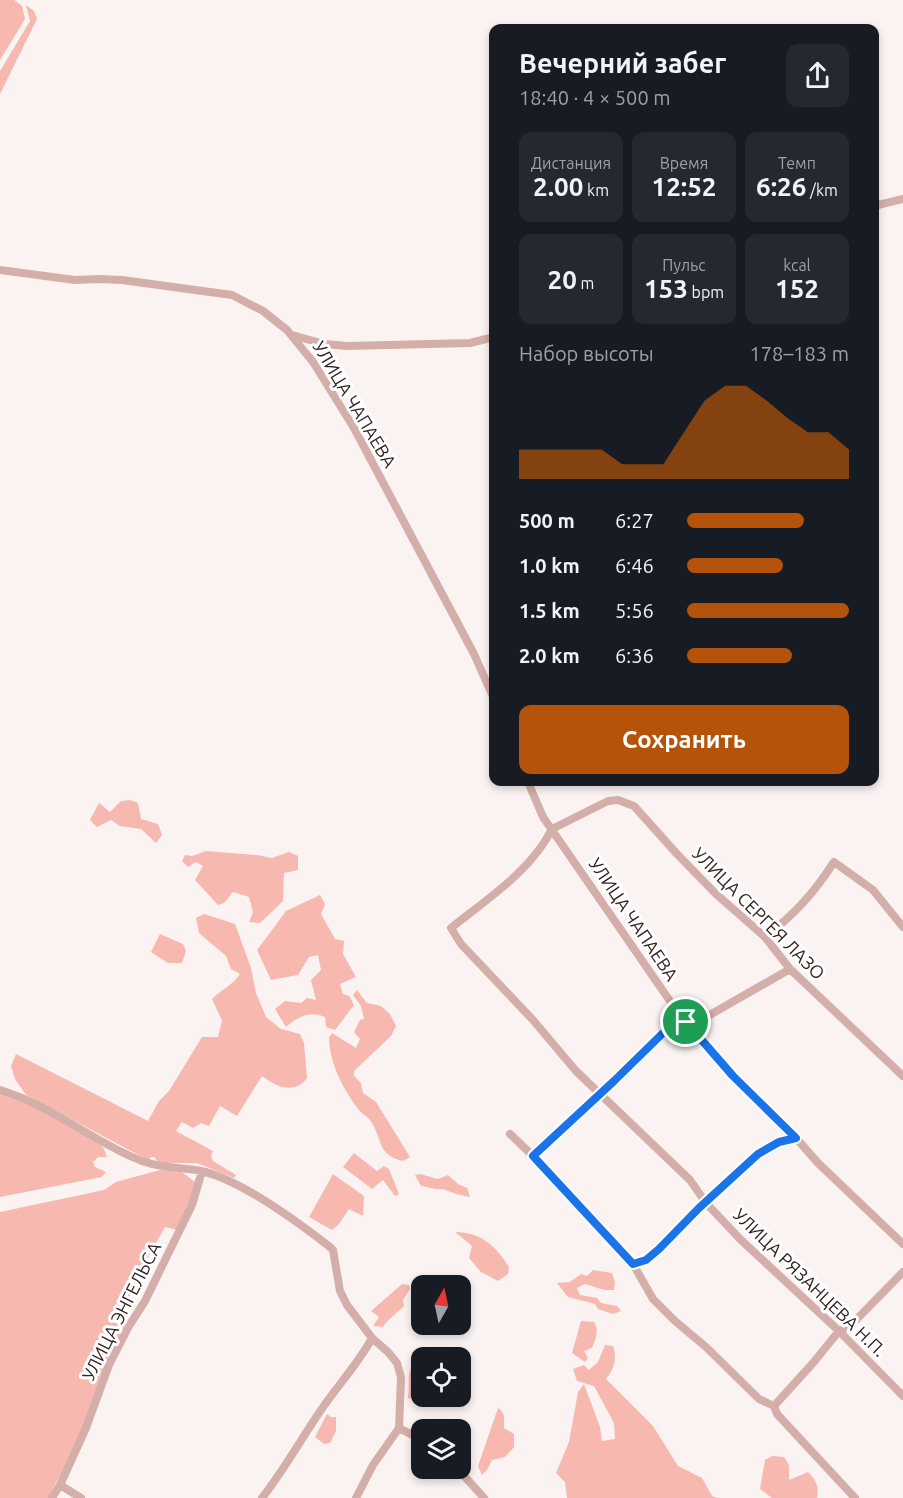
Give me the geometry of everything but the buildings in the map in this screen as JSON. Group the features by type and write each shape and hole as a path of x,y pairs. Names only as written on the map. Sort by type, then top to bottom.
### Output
{"street":[{"path":"879,205 903,199"},
{"name":"УЛИЦА ЧАПАЕВА","path":"0,270 75,280 122,280 232,295 263,311 292,335 313,362 354,428 470,646 489,688"},
{"path":"292,335 324,344 348,346 470,343 489,338"},
{"name":"УЛИЦА ЧАПАЕВА","path":"530,786 543,817 686,1022 733,1076 796,1138 818,1164 903,1244"},
{"name":"УЛИЦА СЕРГЕЯ ЛАЗО","path":"552,829 608,801 618,800 634,806 676,854 716,894 765,937 790,969 903,1076"},
{"name":"УЛИЦА РЯЗАНЦЕВА Н.П.","path":"552,829 546,841 516,874 451,928 489,975 533,1020 576,1071 690,1180 706,1203 748,1246 839,1331 903,1396"},
{"path":"765,937 789,918 815,891 834,862 873,890 903,927"},
{"path":"533,1156 669,1027 675,1023 701,1020 790,969"},
{"path":"0,1090 24,1098 129,1156 148,1164 202,1171 236,1183 309,1231 333,1250 340,1291 346,1305 372,1338 397,1363 401,1377 399,1428 373,1465 356,1498"},
{"path":"510,1134 633,1264 653,1299 759,1399 774,1406 777,1414 855,1498"},
{"path":"633,1264 646,1260 659,1249 758,1154 779,1142 796,1138"},
{"name":"УЛИЦА ЭНГЕЛЬСА","path":"52,1498 86,1428 109,1365 129,1326 146,1301 192,1205 202,1171"},
{"path":"774,1406 813,1364 839,1331 852,1324 903,1272"},
{"path":"262,1498 372,1338"},
{"path":"399,1428 411,1434"},
{"path":"468,1479 484,1498"},
{"path":"60,1485 81,1498"}],"shaded area":[{"path":"0,0 14,0 22,6 25,19 0,60"},
{"path":"26,5 34,11 37,19 0,94 0,71 30,21"},
{"path":"130,800 138,803 141,819 158,824 162,835 156,843 141,829 120,826 111,820 97,827 90,820 99,803 110,812 121,801"},
{"path":"206,851 272,858 289,852 298,856 298,870 284,873 283,901 260,923 249,922 253,912 249,897 233,892 224,903 218,905 195,880 203,866 196,862 188,867 182,861 185,855 192,856"},
{"path":"320,895 325,904 321,914 335,939 344,941 343,954 356,977 340,984 343,994 349,996 354,1005 335,1030 326,1027 325,1017 314,1014 299,1018 286,1027 275,1009 285,1001 301,1003 307,998 316,1000 311,980 321,970 318,955 309,957 298,975 271,980 257,950 286,911"},
{"path":"204,914 235,924 251,968 256,993 266,1017 281,1029 300,1034 304,1043 307,1078 302,1083 291,1088 279,1086 262,1076 237,1116 220,1106 209,1126 201,1123 193,1128 182,1122 176,1131 213,1151 211,1156 213,1161 236,1175 234,1178 197,1163 159,1163 154,1157 148,1160 26,1095 15,1079 11,1066 16,1054 148,1121 202,1037 218,1037 222,1021 212,999 234,982 240,974 231,969 226,956 199,933 196,918"},
{"path":"160,934 183,944 186,951 182,963 168,963 151,952"},
{"path":"357,990 367,1003 381,1006 390,1014 396,1026 391,1036 354,1071 354,1076 361,1083 363,1093 376,1102 410,1157 403,1161 388,1155 384,1150 370,1120 359,1110 348,1094 332,1057 329,1037 332,1033 356,1048 360,1039 354,1032 360,1020 364,1019 361,1006 353,995"},
{"path":"0,1094 55,1117 97,1142 104,1149 107,1157 98,1157 93,1162 95,1167 106,1172 102,1177 0,1197"},
{"path":"354,1153 377,1171 384,1166 389,1169 399,1194 395,1196 383,1180 372,1189 343,1167"},
{"path":"160,1170 182,1172 195,1182 195,1189 178,1230 165,1227 130,1289 130,1297 121,1320 126,1324 70,1455 48,1498 0,1498 0,1212 104,1190 116,1182"},
{"path":"333,1174 364,1196 363,1216 349,1209 332,1230 309,1217"},
{"path":"420,1174 438,1179 448,1175 467,1188 470,1197 443,1189 421,1186 415,1175"},
{"path":"455,1232 473,1235 487,1242 509,1267 508,1274 498,1281 481,1272 469,1258 472,1246"},
{"path":"593,1270 612,1273 615,1282 614,1290 604,1290 585,1284 577,1288 580,1295 597,1298 601,1303 617,1306 621,1311 613,1314 598,1309 595,1304 568,1297 557,1283 570,1282 581,1274 587,1276"},
{"path":"402,1284 409,1285 410,1289 403,1300 404,1306 383,1327 373,1326 379,1317 371,1311"},
{"path":"581,1321 594,1322 597,1329 592,1348 584,1351 588,1358 585,1362 572,1353"},
{"path":"605,1345 613,1346 615,1355 613,1367 606,1379 653,1426 678,1466 702,1478 712,1496 718,1498 567,1498 565,1482 556,1473 569,1442 578,1392 584,1384 600,1427 602,1441 615,1439 614,1423 594,1386 577,1381 573,1369 584,1365 589,1370 598,1362"},
{"path":"411,1367 411,1398 408,1398"},
{"path":"498,1408 503,1414 504,1428 514,1434 514,1447 505,1457 492,1460 482,1475 478,1466"},
{"path":"327,1414 336,1417 336,1431 330,1443 324,1444 315,1437"},
{"path":"772,1456 784,1457 789,1465 789,1480 808,1472 816,1484 817,1498 772,1498 760,1489 765,1460"}],"route":[{"path":"686,1022 733,1076 796,1138 769,1146 758,1154 699,1208 659,1249 646,1260 633,1264 533,1156 664,1032 675,1023 686,1022"}]}
